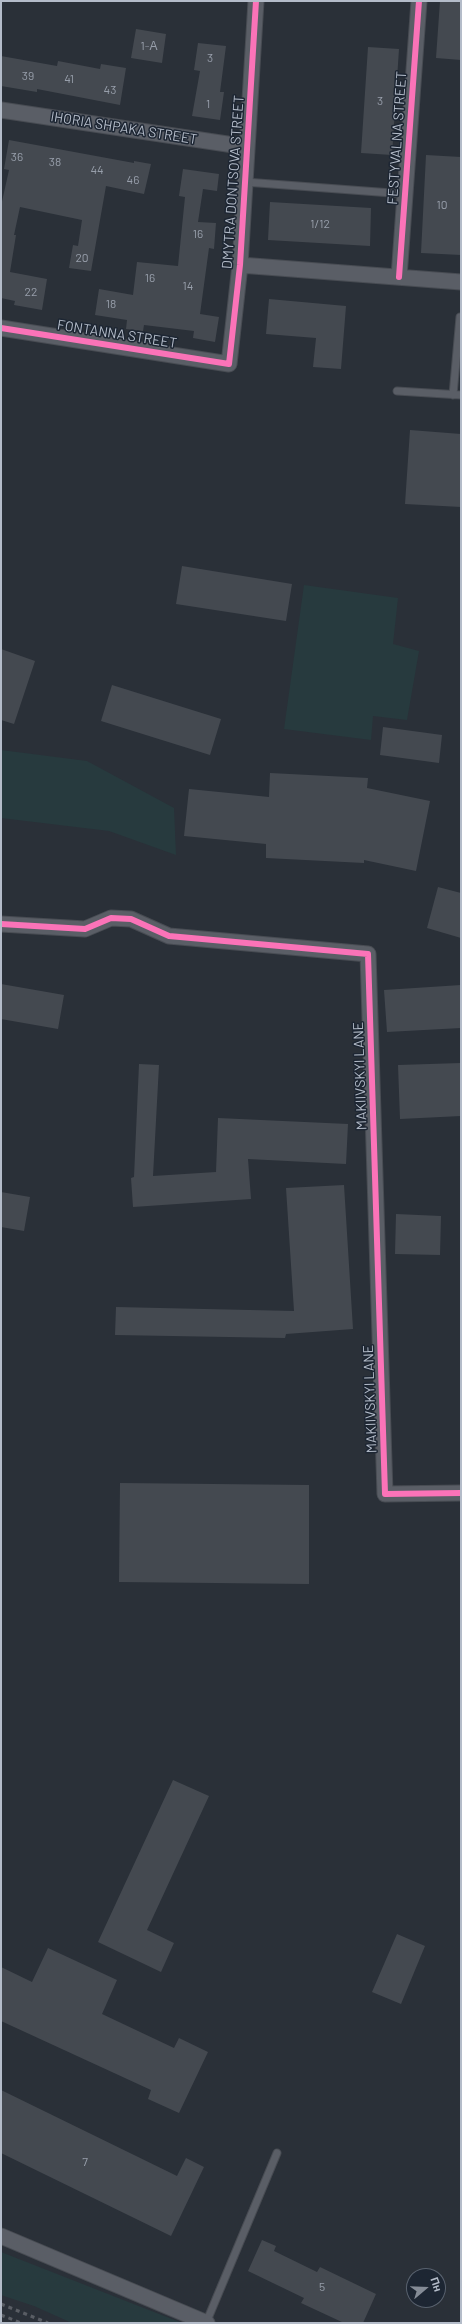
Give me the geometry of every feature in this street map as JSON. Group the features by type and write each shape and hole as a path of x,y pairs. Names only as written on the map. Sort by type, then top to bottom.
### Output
{"street":[{"name":"DMYTRA DONTSOVA STREET","path":"229,364 240,265 256,1"},
{"name":"FESTYVALNA STREET","path":"399,277 419,1"},
{"name":"IHORIA SHPAKA STREET","path":"1,110 248,147"},
{"path":"240,265 461,282"},
{"name":"FONTANNA STREET","path":"1,328 229,364"},
{"name":"MAKIIVSKYI LANE","path":"1,924 85,929 111,918 131,919 169,936 368,954 385,1494 461,1493"},
{"path":"1,2236 206,2323"}],"lane":[{"path":"245,182 405,194"},
{"path":"453,395 460,317"},
{"path":"397,391 461,395"},
{"path":"206,2323 277,2153"}],"green space":[{"path":"304,585 398,598 393,644 419,651 407,720 373,716 371,740 284,729"},
{"path":"1,750 87,761 174,808 176,855 109,831 1,818"},
{"path":"1,2252 182,2323 72,2323 34,2306 1,2295"}],"building":[{"path":"440,1 461,1 461,60 436,58"},
{"path":"136,29 166,34 162,63 131,58"},
{"path":"198,43 226,46 220,92 224,92 220,120 192,116 200,71 194,70"},
{"path":"368,47 399,49 392,155 361,153"},
{"path":"1,56 57,66 58,61 100,69 101,64 126,68 120,105 37,89 37,92 1,86"},
{"path":"9,140 134,163 134,161 151,164 144,194 106,186 91,271 69,268 73,245 78,246 82,220 20,207 14,235 16,235 10,272 47,279 42,310 14,305 15,301 1,298 1,206 9,170 4,169"},
{"path":"426,155 461,157 461,255 421,253"},
{"path":"183,169 219,174 217,191 203,189 198,222 216,223 214,249 209,248 200,314 219,317 215,342 193,338 194,331 144,325 143,331 126,329 127,320 95,315 99,289 133,295 137,262 178,266 185,197 179,196"},
{"path":"270,202 371,208 370,246 268,240"},
{"path":"269,299 346,306 341,369 313,367 316,338 266,334"},
{"path":"410,430 461,434 461,507 405,504"},
{"path":"182,566 292,584 286,621 176,604"},
{"path":"1,649 35,661 14,724 1,720"},
{"path":"112,685 221,719 210,755 101,721"},
{"path":"383,727 442,735 439,763 380,755"},
{"path":"270,773 368,778 367,788 430,801 416,871 364,860 364,863 266,858 266,844 184,836 189,789 269,797"},
{"path":"438,887 461,893 461,938 427,928"},
{"path":"1,984 64,995 58,1029 1,1019"},
{"path":"461,985 461,1028 387,1032 384,990"},
{"path":"461,1063 461,1116 400,1119 398,1065"},
{"path":"139,1064 159,1065 153,1176 216,1172 218,1118 348,1124 346,1164 248,1159 251,1199 133,1207 131,1178 134,1177"},
{"path":"344,1185 353,1329 286,1334 285,1338 115,1335 116,1307 294,1311 286,1188"},
{"path":"1,1192 30,1197 24,1231 1,1227"},
{"path":"396,1214 441,1216 440,1255 395,1254"},
{"path":"120,1483 309,1485 309,1584 119,1582"},
{"path":"173,1780 209,1796 147,1930 174,1943 161,1972 98,1942"},
{"path":"397,1934 425,1946 401,2004 372,1992"},
{"path":"48,1948 117,1980 102,2014 174,2048 179,2038 208,2052 179,2113 148,2099 151,2090 1,2021 1,1967 32,1982"},
{"path":"1,2090 177,2176 186,2158 204,2167 171,2236 1,2153"},
{"path":"262,2240 276,2246 274,2251 317,2272 320,2267 376,2294 363,2323 344,2323 301,2303 304,2298 248,2271"}],"railway":[{"path":"1,2304 48,2323"},
{"path":"1,2315 21,2323"}],"cycle path":[{"path":"1,328 229,364 240,265 256,1"},
{"path":"399,277 419,1"},
{"path":"1,924 85,929 111,918 131,919 169,936 368,954 385,1494 461,1493"}]}
